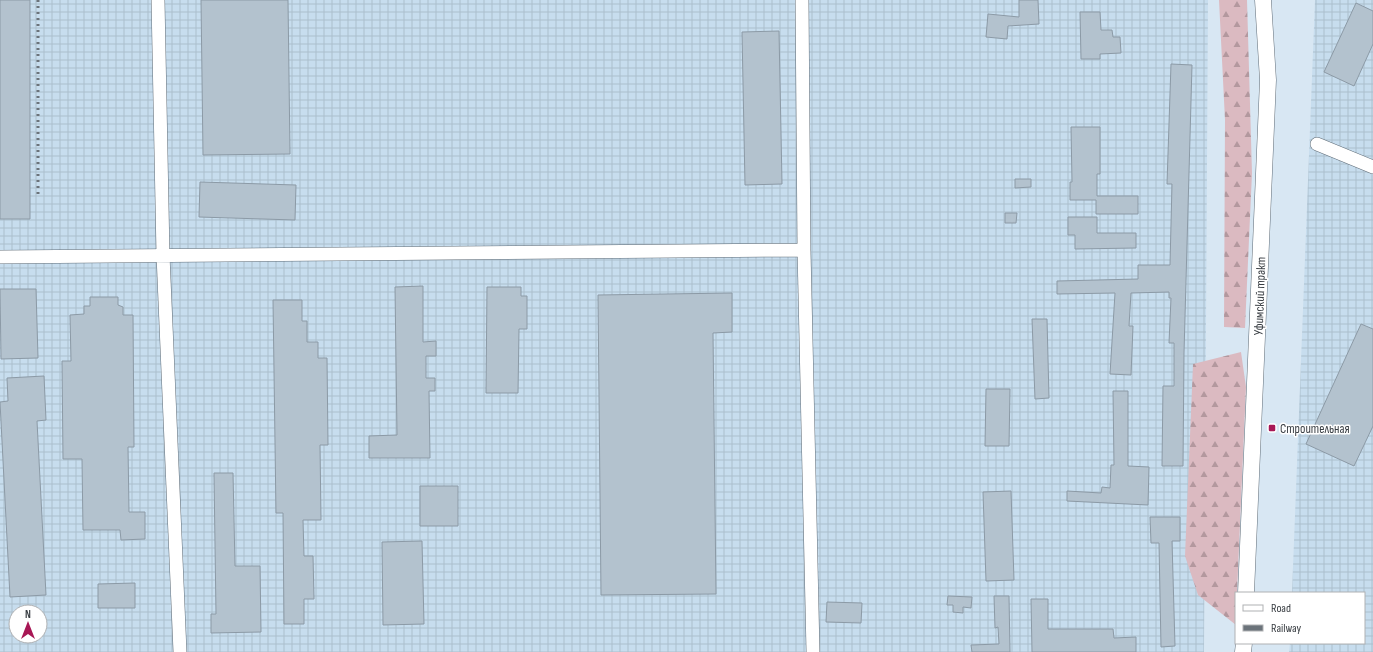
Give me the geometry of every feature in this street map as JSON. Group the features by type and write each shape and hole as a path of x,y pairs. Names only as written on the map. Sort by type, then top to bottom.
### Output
{"main road":[{"name":"Уфимский тракт","path":"1246,592 1268,80 1263,0"}],"lane":[{"path":"158,0 163,255 180,652"},
{"path":"802,0 804,250 813,652"},
{"path":"1316,144 1373,167"},
{"path":"0,257 804,250"}],"shaded area":[{"path":"0,0 1208,0 1204,652 0,652"},
{"path":"1315,0 1373,0 1373,652 1289,652 1290,644 1365,644 1365,592 1292,592"}],"green space":[{"path":"1219,0 1247,0 1252,173 1245,328 1224,327 1225,120"},
{"path":"1241,352 1246,387 1237,592 1235,592 1235,624 1198,595 1185,556 1193,364"}],"building":[{"path":"0,0 30,0 30,219 0,219"},
{"path":"201,0 288,0 290,154 203,155"},
{"path":"1019,0 1038,0 1039,24 1008,26 1007,39 986,37 988,14 1019,17"},
{"path":"1356,3 1373,11 1373,44 1354,86 1324,72"},
{"path":"1080,12 1100,12 1101,30 1112,30 1113,37 1120,37 1121,53 1100,54 1100,59 1081,59"},
{"path":"779,31 782,184 745,185 742,32"},
{"path":"1171,64 1192,65 1184,353 1183,466 1162,466 1163,386 1174,386 1174,343 1169,343 1171,298 1169,298 1169,292 1131,293 1129,326 1133,326 1131,375 1110,374 1115,293 1057,294 1057,281 1138,279 1138,265 1170,265 1172,184 1167,184"},
{"path":"1071,127 1100,127 1100,174 1097,174 1097,196 1138,196 1138,214 1096,214 1096,200 1070,200 1070,182 1072,182"},
{"path":"1015,179 1031,179 1031,187 1015,188"},
{"path":"200,182 296,185 295,220 199,217"},
{"path":"1005,213 1017,213 1016,223 1005,223"},
{"path":"1068,217 1097,217 1097,233 1136,233 1136,248 1075,249 1075,235 1068,235"},
{"path":"423,286 423,342 436,341 436,356 426,356 426,378 435,378 435,391 429,391 430,458 369,458 369,436 397,435 395,287"},
{"path":"487,287 521,287 521,296 527,296 527,329 519,329 518,393 486,393"},
{"path":"0,289 36,289 38,358 1,359"},
{"path":"732,293 732,332 713,333 716,594 601,595 598,295"},
{"path":"90,297 118,297 118,305 123,307 123,315 133,315 134,447 128,447 129,512 145,512 145,539 121,540 120,530 83,530 82,459 63,459 62,361 71,361 70,315 84,314 84,306 90,306"},
{"path":"273,300 302,300 302,321 307,321 307,342 318,342 318,358 327,358 328,445 320,445 321,520 303,520 304,556 313,556 314,599 304,599 304,624 284,624 283,513 276,513"},
{"path":"1032,319 1047,319 1049,398 1035,399"},
{"path":"1361,324 1373,329 1373,426 1354,466 1306,444"},
{"path":"44,376 46,420 37,421 46,595 10,597 0,402 8,401 7,378"},
{"path":"986,389 1010,389 1009,446 985,446"},
{"path":"1113,391 1128,391 1128,466 1149,467 1148,505 1067,501 1067,491 1101,493 1102,487 1110,488 1111,465 1114,465"},
{"path":"214,473 233,473 235,566 260,566 261,632 211,633 211,614 216,614"},
{"path":"420,486 458,486 458,526 420,526"},
{"path":"1011,491 1014,580 986,581 983,492"},
{"path":"1150,517 1180,517 1180,541 1172,541 1175,646 1161,647 1159,543 1151,543"},
{"path":"422,541 424,624 383,625 382,542"},
{"path":"135,583 135,608 98,608 98,584"},
{"path":"948,596 972,597 971,608 963,607 963,613 953,612 953,605 947,605"},
{"path":"994,596 1009,596 1010,652 972,652 971,645 999,644 998,627 995,628"},
{"path":"1031,599 1048,599 1048,629 1113,629 1114,638 1136,637 1136,652 1032,652"},
{"path":"827,602 862,603 861,623 826,622"}],"railway":[{"path":"38,0 38,194"}],"place":[{"name":"Строительная","path":"1272,428"}]}
